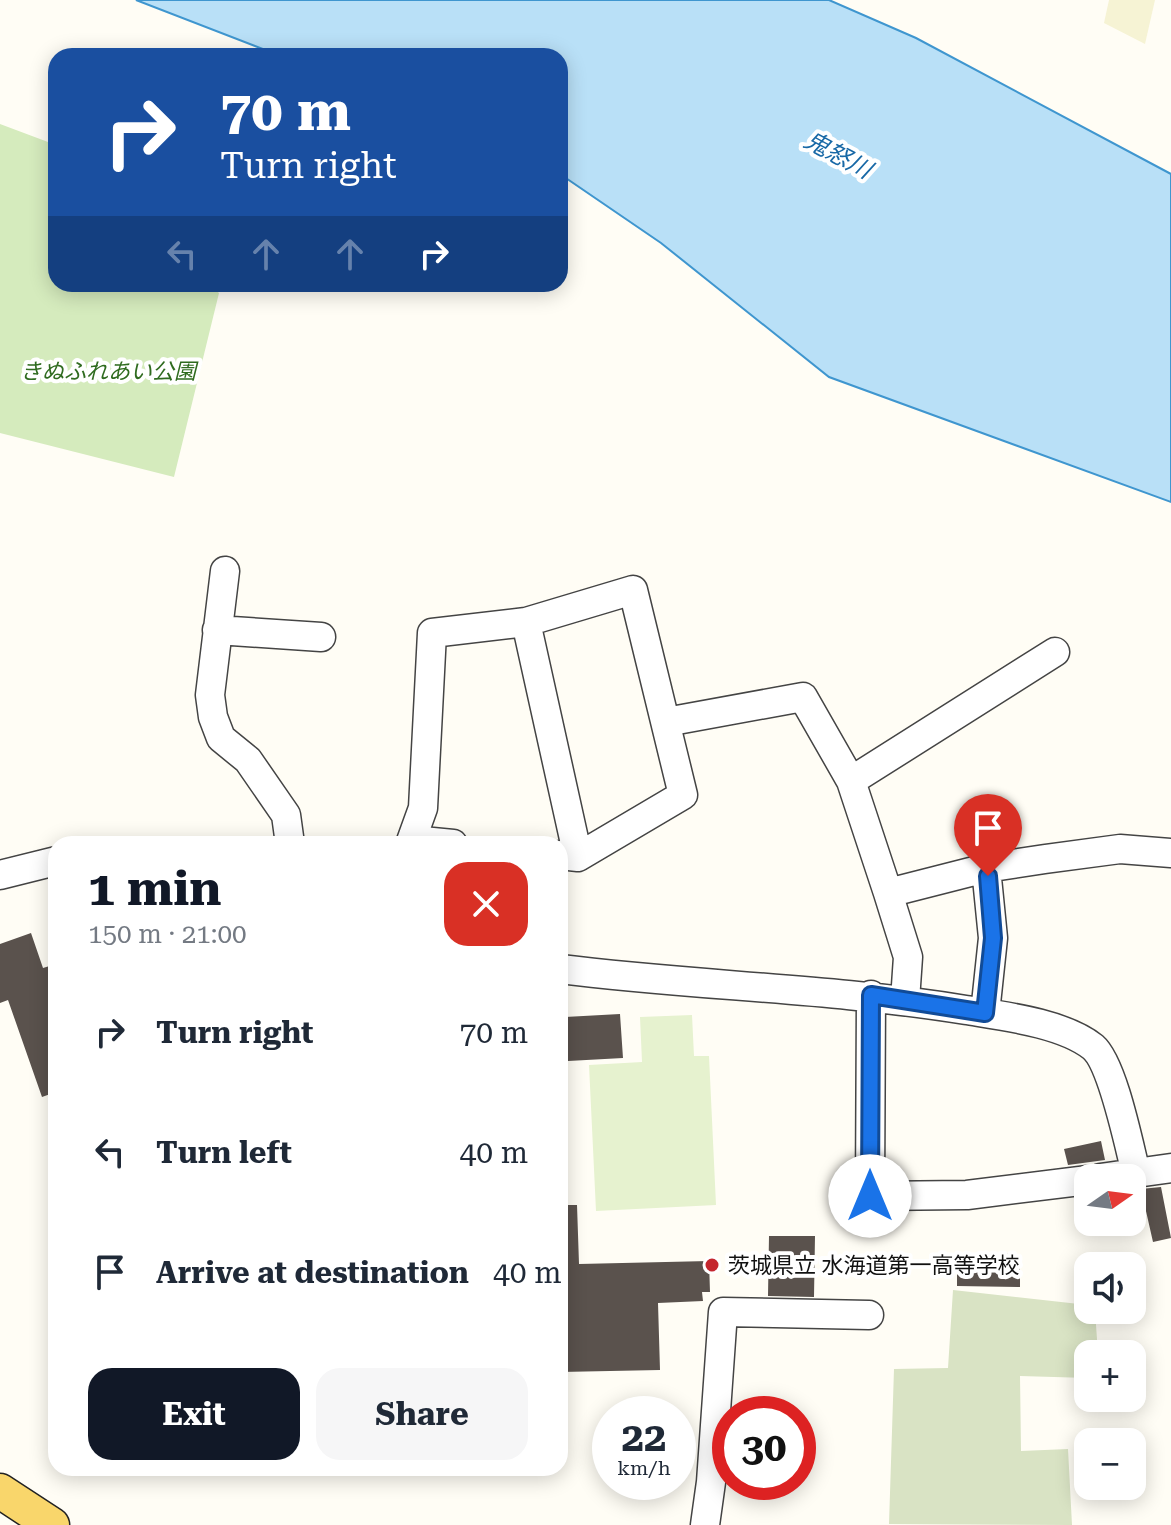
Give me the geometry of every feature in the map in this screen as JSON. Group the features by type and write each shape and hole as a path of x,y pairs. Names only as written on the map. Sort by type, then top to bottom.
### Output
{"main road":[{"path":"0,1491 52,1525"}],"street":[{"path":"225,571 210,695 213,717 221,738 248,760 286,815 289,836"},
{"path":"413,836 423,808 432,633 526,622 633,590 683,795 569,856"},
{"path":"526,622 565,836"},
{"path":"217,630 321,637"},
{"path":"851,781 1055,652"},
{"path":"666,722 803,697 851,781 908,957 905,1000"},
{"path":"888,893 986,868 1120,849 1171,853"},
{"path":"0,875 48,863"},
{"path":"985,1013 993,938 986,868"},
{"path":"568,970 871,995 985,1013 1037,1024 1081,1039 1096,1049 1114,1092 1134,1164"},
{"path":"871,995 870,1196 967,1195 1074,1182"},
{"path":"1146,1172 1171,1168"},
{"path":"705,1525 723,1312 869,1315"}],"shaded area":[{"path":"1109,0 1155,0 1145,44 1104,23"}],"green space":[{"name":"きぬふれあい公園","path":"0,124 48,142 48,292 219,293 174,477 0,433"},
{"path":"692,1015 694,1056 709,1056 716,1205 596,1211 589,1065 642,1062 640,1017"},
{"path":"953,1290 1074,1303 1074,1324 1096,1324 1097,1340 1074,1340 1074,1378 1020,1376 1021,1451 1068,1449 1072,1525 889,1524 894,1369 948,1368"}],"water":[{"name":"鬼怒川","path":"136,0 829,0 916,38 1171,174 1171,502 829,377 661,243 568,179 568,48 260,48"}],"building":[{"path":"31,933 43,968 48,966 48,1095 42,1097 8,1000 0,1003 0,944"},
{"path":"620,1014 623,1058 568,1061 568,1017"},
{"path":"1101,1141 1105,1160 1068,1165 1064,1149"},
{"path":"1161,1187 1171,1238 1153,1242 1146,1211 1146,1188"},
{"path":"568,1205 577,1205 579,1264 709,1261 710,1292 702,1292 703,1301 658,1303 660,1370 568,1372"},
{"path":"769,1236 815,1236 814,1297 768,1296"},
{"path":"987,1253 1013,1254 1013,1265 1020,1265 1020,1287 957,1286 957,1262 987,1262"}],"place":[{"name":"茨城県立 水海道第一高等学校","path":"712,1265"}],"route":[{"path":"870,1196 871,995 985,1013 993,938 988,876"}]}
